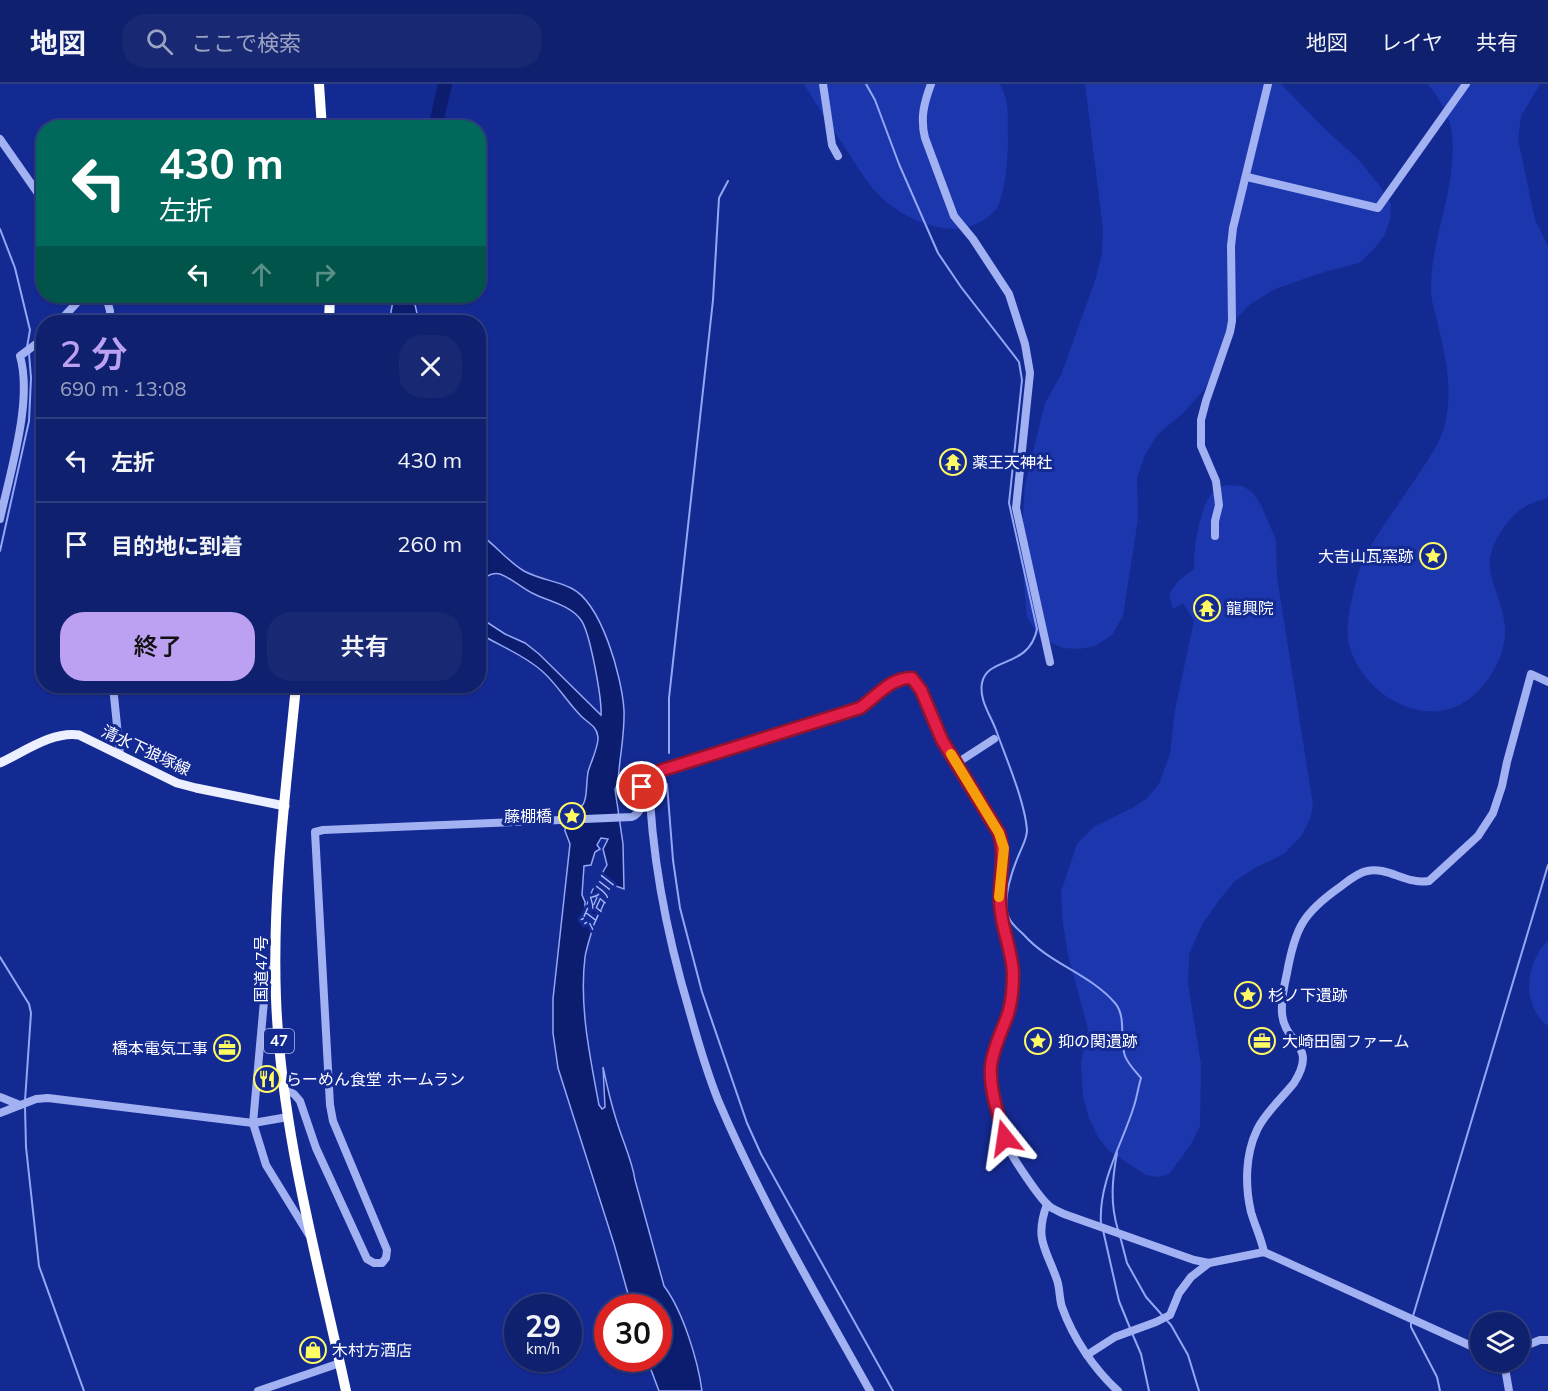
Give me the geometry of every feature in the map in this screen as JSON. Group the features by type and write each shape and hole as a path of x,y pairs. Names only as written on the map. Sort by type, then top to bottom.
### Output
{"highway":[{"path":"319,84 321,120"},
{"name":"国道47号","path":"295,693 276,908 276,998 290,1139 346,1391"}],"main road":[{"name":"清水下狼塚線","path":"0,763 55,737 68,734 79,735 177,783 285,806"}],"street":[{"path":"823,84 832,145 838,156"},
{"path":"931,84 924,104 922,125 925,138 954,216 973,239 1009,294 1025,344 1030,373 1016,508 1050,662"},
{"path":"1215,537 1218,497 1216,482 1200,446 1201,420 1230,332 1232,321 1231,246 1268,84"},
{"path":"1247,177 1378,208 1466,84"},
{"path":"0,139 36,191"},
{"path":"65,315 77,303"},
{"path":"0,519 25,392 24,370 20,356 36,344"},
{"path":"1264,1252 1261,1237 1251,1213 1247,1186 1248,1162 1257,1130 1294,1083 1304,1058 1303,1052 1285,1026 1282,1016 1284,987 1295,936 1309,912 1319,902 1357,875 1376,870 1412,881 1430,881 1479,836 1493,813 1502,786 1532,674 1548,682"},
{"path":"284,1089 294,1094 300,1101 316,1148 368,1259 374,1263 382,1263 386,1258 387,1250 333,1121 330,1105 314,835 317,830 632,818 641,810 642,787 649,776 860,708 885,687 906,677 912,678 921,690 942,740 999,833 1004,848 1000,905 1010,949 1012,982 1009,1011 993,1057 991,1080 1000,1121 1010,1151 1047,1204 1064,1214 1194,1260 1209,1263 1264,1252 1470,1345"},
{"path":"114,693 120,755"},
{"path":"957,763 994,739"},
{"path":"649,776 659,885 679,976 717,1097 755,1182 870,1391"},
{"path":"276,959 265,990 253,1123 266,1166 312,1239"},
{"path":"0,1097 24,1103"},
{"path":"0,1113 36,1099 65,1099 253,1123 288,1118"},
{"path":"1047,1204 1042,1226 1042,1241 1058,1284 1063,1309 1087,1355 1104,1378 1118,1391"},
{"path":"1087,1355 1115,1337 1169,1315 1185,1285 1209,1263"},
{"path":"1530,1344 1548,1340"},
{"path":"258,1391 340,1364"},
{"path":"1506,1372 1509,1391"}],"shaded area":[{"path":"804,84 999,84 1007,104 1008,149 1004,186 996,209 983,221 968,227 951,229 917,221 901,212 871,186"},
{"path":"1085,84 1281,84 1358,159 1391,204 1390,220 1384,236 1359,263 1275,289 1249,305 1236,319 1216,372 1183,413 1157,435 1145,455 1137,478 1138,519 1123,616 1112,635 1095,646 1079,649 1063,648 1045,640 1027,617 1021,548 1025,485 1045,403 1061,375 1095,281 1102,254 1103,229"},
{"path":"1428,84 1540,84 1521,116 1518,139 1535,220 1548,246 1548,498 1528,505 1513,516 1495,542 1491,554 1491,576 1505,626 1504,644 1498,662 1476,693 1459,705 1440,711 1421,711 1386,696 1370,682 1358,666 1350,648 1348,635 1350,607 1363,561 1434,449 1443,430 1447,412 1446,362 1431,291 1435,250 1452,169 1453,149 1448,116"},
{"path":"1226,485 1243,486 1253,493 1261,505 1276,540 1277,577 1313,805 1310,819 1302,835 1284,854 1235,881 1220,899 1203,923 1189,954 1188,984 1201,1064 1200,1126 1190,1146 1169,1174 1158,1177 1146,1175 1109,1151 1098,1137 1089,1118 1083,1097 1081,1063 1088,1029 1068,955 1061,892 1077,844 1095,826 1146,799 1159,784 1170,754 1175,710 1194,621 1183,603 1173,609 1169,594 1179,580 1194,569 1196,538 1206,503 1217,488"},
{"path":"1548,941 1548,1026 1533,1007 1529,984 1534,960"}],"water":[{"path":"393,303 415,303 417,315 390,315"},
{"path":"486,539 524,571 571,588 582,596 601,625 615,661 624,710 618,783 615,789 623,844 624,889 616,886 611,889 604,896 598,910 585,957 584,1013 599,1105 602,1109 605,1107 603,1067 664,1286 670,1294 628,1294 558,1068 553,1033 553,999 570,844 565,831 566,818 580,808 585,799 588,772 597,745 597,733 542,671 486,637 486,622 525,643 539,654 601,715 592,651 584,627 577,615 497,574 486,577","holes":["601,838 608,839 603,849 607,865 592,891 585,910 582,895 584,866 591,865 595,852 600,849 597,845"]},
{"path":"672,1298 689,1337 702,1391 659,1391 652,1372 672,1372"}],"waterway":[{"name":"江合川","path":"437,120 445,84"},
{"path":"866,84 875,100 899,164 938,253 961,287 1019,362 1022,380 1009,503 1037,629 1033,642 1026,651 992,669 985,675 981,689 1019,793 1026,819 1026,839 1014,867 1007,894 1009,918 1034,945 1094,984 1115,1003 1121,1015 1125,1056 1141,1078 1129,1121 1107,1179 1101,1209 1101,1225"},
{"path":"669,753 669,698 713,300 719,198 728,181"},
{"path":"0,229 15,268 30,330 27,347"},
{"path":"0,551 29,421 31,378 29,353"},
{"path":"667,784 673,860 680,908 702,992 747,1123 761,1154 893,1391"},
{"path":"1413,1316 1548,865"},
{"path":"0,957 29,1004 31,1013 25,1101"},
{"path":"25,1107 26,1147 39,1266 84,1391"},
{"path":"1117,1153 1113,1192 1118,1230"},
{"path":"1103,1230 1119,1301 1130,1328"},
{"path":"1120,1236 1127,1263 1146,1297 1171,1325 1188,1355 1199,1391"},
{"path":"1411,1322 1411,1327 1437,1377 1440,1391"},
{"path":"1132,1333 1141,1354 1149,1391"}],"slow traffic":[{"path":"951,754 999,833 1004,848 999,897"}],"place":[{"name":"薬王天神社","path":"953,462"},
{"name":"大吉山瓦窯跡","path":"1433,556"},
{"name":"龍興院","path":"1207,608"},
{"name":"藤棚橋","path":"572,816"},
{"name":"杉ノ下遺跡","path":"1248,995"},
{"name":"抑の関遺跡","path":"1038,1041"},
{"name":"大崎田園ファーム","path":"1262,1041"},
{"name":"橋本電気工事","path":"227,1048"},
{"name":"らーめん食堂 ホームラン","path":"267,1079"},
{"name":"木村方酒店","path":"313,1350"}],"route":[{"path":"642,787 644,781 653,773 860,708 885,687 906,677 917,682 942,740 979,798 999,833 1004,848 999,894 1010,949 1013,972 1012,992 1009,1011 993,1057 991,1080 1005,1138"}]}
